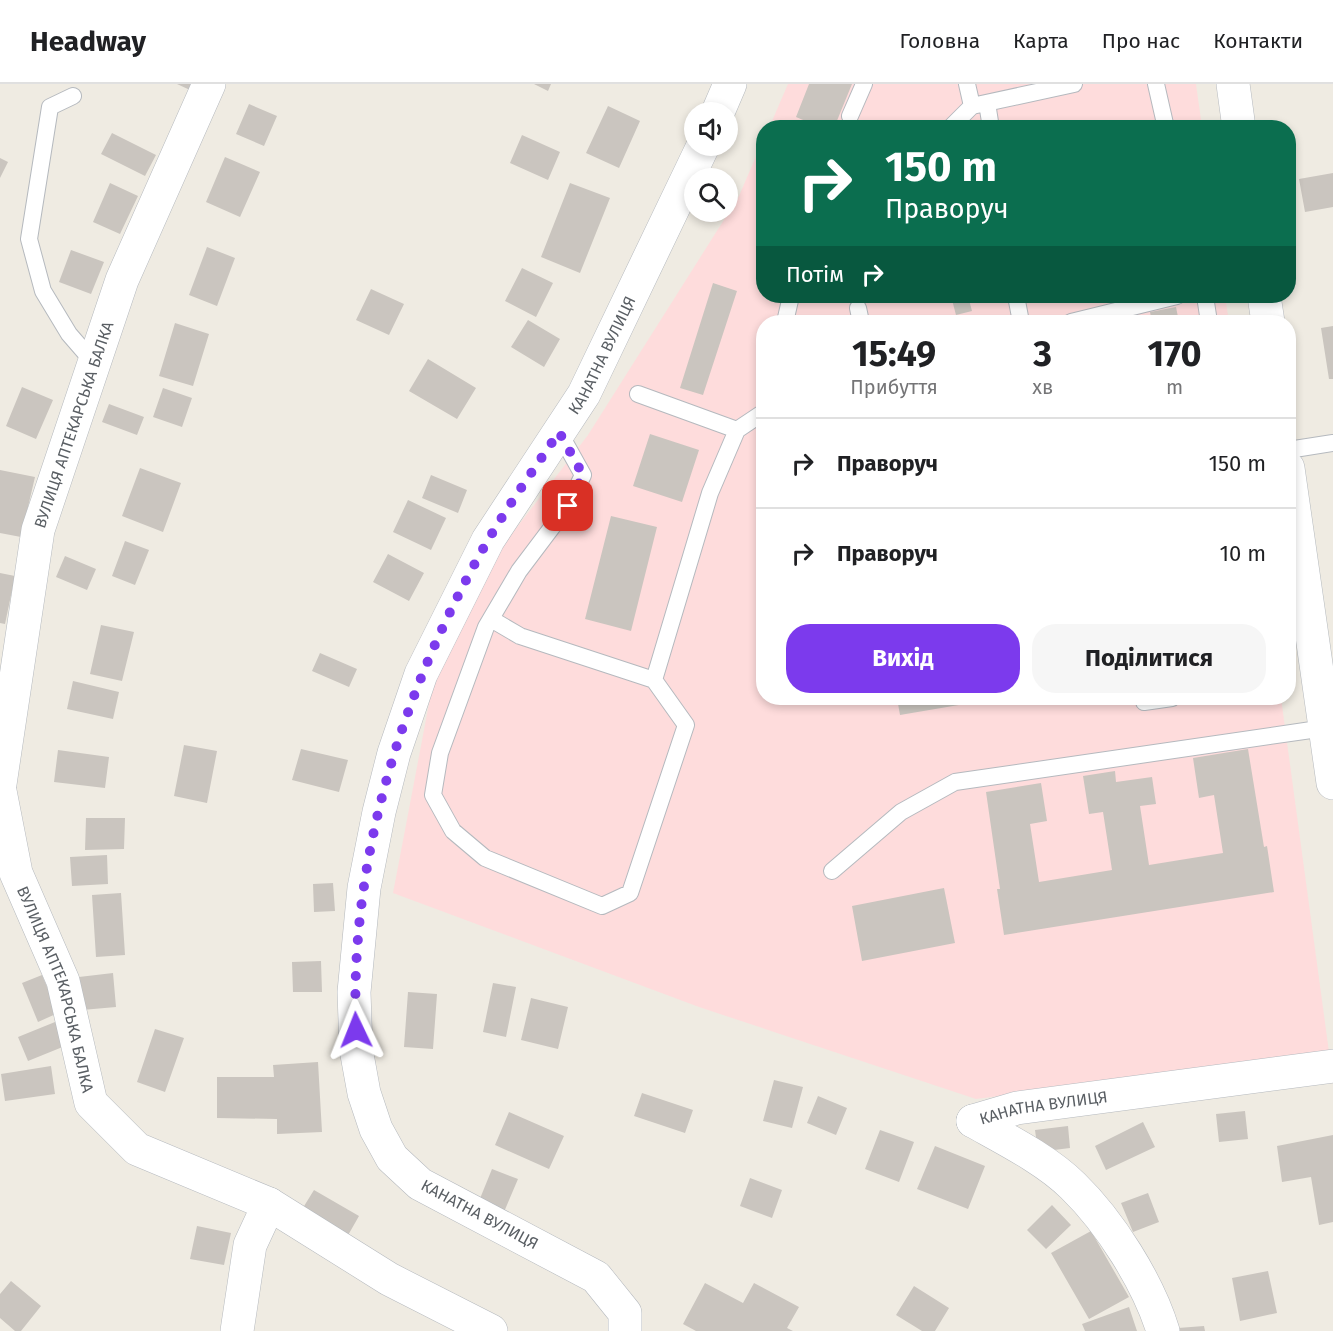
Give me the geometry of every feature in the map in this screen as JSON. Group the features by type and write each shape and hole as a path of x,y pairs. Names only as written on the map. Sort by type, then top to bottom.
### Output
{"street":[{"name":"ВУЛИЦЯ АПТЕКАРСЬКА БАЛКА","path":"0,784 38,530 122,280 209,84"},
{"path":"722,102 730,84"},
{"path":"1233,84 1238,120"},
{"name":"КАНАТНА ВУЛИЦЯ","path":"625,1331 625,1313 596,1277 420,1184 392,1158 375,1129 364,1093 356,1049 354,992 364,888 394,753 421,674 488,540 584,394 698,156"},
{"path":"1296,524 1333,783"},
{"name":"ВУЛИЦЯ АПТЕКАРСЬКА БАЛКА","path":"0,791 16,873 63,981 91,1103 137,1149 269,1204"},
{"name":"КАНАТНА ВУЛИЦЯ","path":"1163,1331 1139,1277 1112,1234 1073,1186 1017,1146 973,1121 1017,1108 1333,1066"},
{"path":"237,1331 250,1245 269,1204 388,1279 491,1331"}],"lane":[{"path":"850,116 864,84"},
{"path":"967,84 987,120"},
{"path":"960,120 980,104 1074,84"},
{"path":"1156,84 1164,120"},
{"path":"73,96 50,107 30,239 43,291 69,334 95,364"},
{"path":"1100,315 1148,303"},
{"path":"638,394 738,430"},
{"path":"654,680 710,493 738,430 756,418"},
{"path":"491,619 520,636 654,680 686,724 630,893 602,906 485,858 453,831 433,795 440,753 491,619 519,571 568,506 583,475 559,432"},
{"path":"1296,449 1333,443"},
{"path":"832,871 901,812 955,783 1325,728"}],"shaded area":[{"path":"788,84 1196,84 1201,120 772,120"},
{"path":"756,156 756,303 1226,303 1228,315 756,315 756,705 1282,705 1329,1052 976,1099 699,1007 393,893 432,688 484,570 588,435 723,222 738,222 738,198"}],"building":[{"path":"177,84 193,84 190,90"},
{"path":"534,84 551,84 548,91"},
{"path":"809,84 852,84 837,120 803,120 796,117"},
{"path":"249,104 277,116 264,146 236,134"},
{"path":"608,106 640,121 619,168 586,153"},
{"path":"112,133 156,155 145,176 101,154"},
{"path":"522,135 560,152 548,180 510,163"},
{"path":"225,157 260,172 240,217 206,202"},
{"path":"0,158 8,162 0,178"},
{"path":"1333,173 1333,207 1305,212 1299,179"},
{"path":"110,183 138,196 120,234 93,222"},
{"path":"570,183 610,198 580,273 541,257"},
{"path":"207,247 235,258 217,306 189,295"},
{"path":"71,250 104,262 91,294 59,282"},
{"path":"522,268 553,283 536,317 505,301"},
{"path":"713,283 737,291 703,395 680,388"},
{"path":"371,289 404,304 389,335 356,320"},
{"path":"953,303 970,303 972,311 956,315"},
{"path":"1176,307 1178,315 1151,315 1150,312"},
{"path":"528,320 560,339 544,367 511,347"},
{"path":"175,323 209,334 193,386 159,376"},
{"path":"1333,326 1333,379 1329,379 1321,328"},
{"path":"428,359 476,388 457,419 409,391"},
{"path":"22,387 53,400 36,439 6,426"},
{"path":"163,388 192,398 182,427 153,417"},
{"path":"109,404 144,417 137,435 102,422"},
{"path":"650,434 699,450 682,502 633,486"},
{"path":"140,468 181,483 163,532 122,516"},
{"path":"0,470 35,477 21,537 0,533"},
{"path":"431,475 467,490 458,513 422,498"},
{"path":"408,500 446,518 431,550 393,532"},
{"path":"611,516 657,527 631,631 585,619"},
{"path":"125,541 149,550 135,585 112,576"},
{"path":"388,554 424,573 409,601 373,582"},
{"path":"65,556 96,569 87,590 56,577"},
{"path":"0,573 15,576 5,624 0,623"},
{"path":"101,625 134,632 122,681 90,674"},
{"path":"320,653 357,669 349,687 312,671"},
{"path":"73,681 119,692 113,719 67,709"},
{"path":"898,705 959,705 900,715"},
{"path":"184,745 217,751 207,803 174,796"},
{"path":"301,749 348,760 339,792 292,780"},
{"path":"1248,749 1274,892 1004,935 986,792 1041,783 1047,821 1030,824 1039,882 1112,870 1103,812 1089,814 1083,776 1115,771 1116,782 1152,777 1156,804 1140,806 1149,865 1223,853 1214,795 1199,798 1193,758"},
{"path":"58,750 109,757 105,788 54,782"},
{"path":"86,818 125,818 124,849 85,850"},
{"path":"107,855 108,884 72,886 70,857"},
{"path":"333,883 335,911 314,912 313,884"},
{"path":"944,888 955,943 862,961 852,906"},
{"path":"121,893 125,955 96,957 92,895"},
{"path":"321,961 322,992 293,992 292,962"},
{"path":"113,973 116,1007 82,1010 79,977"},
{"path":"42,975 58,1013 38,1022 22,983"},
{"path":"493,983 516,987 506,1037 483,1032"},
{"path":"408,992 437,994 433,1049 404,1047"},
{"path":"531,998 568,1007 558,1049 521,1040"},
{"path":"55,1022 65,1046 28,1061 18,1037"},
{"path":"155,1029 184,1038 165,1092 137,1082"},
{"path":"318,1062 322,1132 277,1134 277,1119 217,1118 217,1077 274,1077 273,1065"},
{"path":"51,1066 55,1094 5,1101 1,1074"},
{"path":"774,1080 803,1087 792,1128 763,1121"},
{"path":"642,1093 693,1110 685,1133 634,1116"},
{"path":"818,1096 847,1108 836,1135 807,1123"},
{"path":"1245,1111 1248,1139 1219,1142 1216,1114"},
{"path":"509,1112 564,1136 549,1169 495,1145"},
{"path":"1143,1122 1155,1147 1106,1170 1095,1146"},
{"path":"1068,1126 1070,1148 1038,1152 1035,1130"},
{"path":"880,1130 914,1142 899,1182 865,1169"},
{"path":"1333,1135 1333,1222 1319,1225 1311,1177 1282,1182 1277,1146"},
{"path":"935,1146 985,1166 968,1209 917,1189"},
{"path":"492,1169 518,1179 504,1212 479,1201"},
{"path":"750,1178 782,1190 772,1218 740,1206"},
{"path":"314,1190 359,1216 347,1237 301,1211"},
{"path":"1148,1193 1159,1222 1133,1232 1121,1203"},
{"path":"1052,1205 1071,1225 1046,1249 1027,1230"},
{"path":"197,1226 231,1233 224,1265 190,1259"},
{"path":"1091,1231 1129,1297 1089,1319 1051,1253"},
{"path":"1268,1271 1277,1313 1240,1321 1232,1278"},
{"path":"11,1281 41,1306 21,1331 15,1331 0,1318 0,1294"},
{"path":"705,1283 743,1303 754,1283 799,1307 787,1328 793,1331 696,1331 683,1324"},
{"path":"914,1286 949,1308 935,1331 922,1331 896,1315"},
{"path":"1129,1307 1137,1331 1085,1331 1082,1324"},
{"path":"1204,1326 1205,1331 1178,1331 1178,1328"}],"route":[{"path":"356,1030 354,992 364,888 379,812 394,753 421,674 458,597 488,540 559,432 583,475 568,506"}]}
